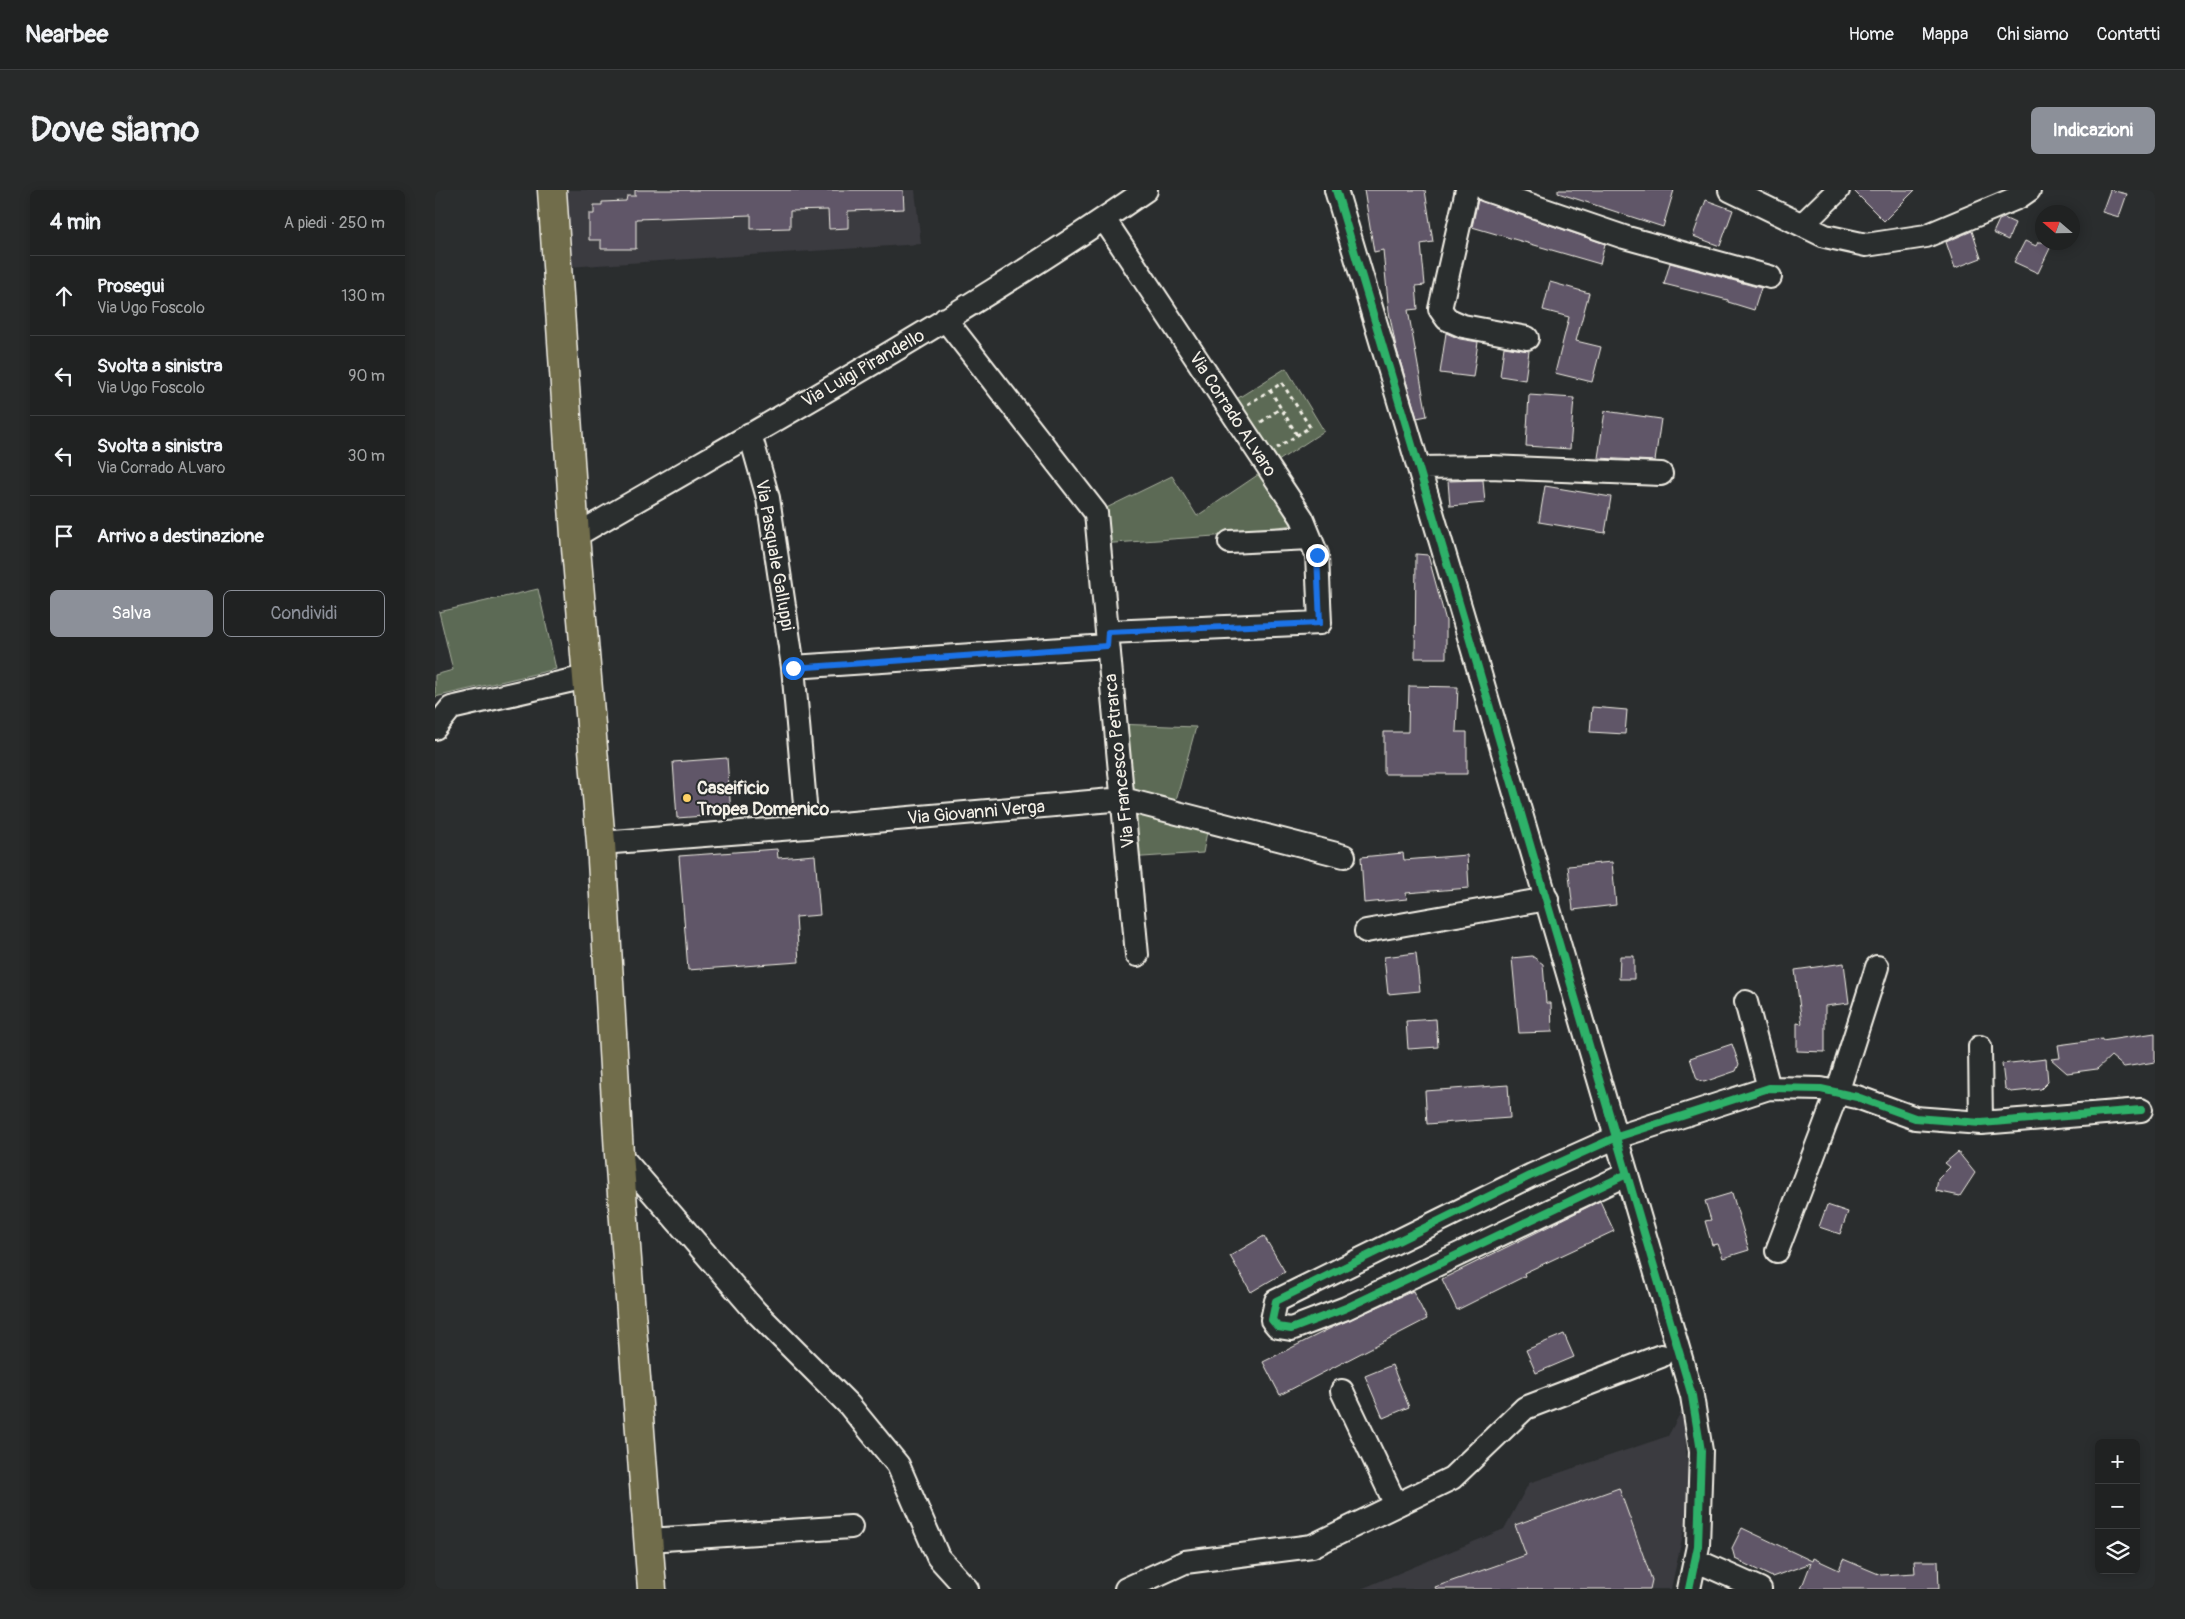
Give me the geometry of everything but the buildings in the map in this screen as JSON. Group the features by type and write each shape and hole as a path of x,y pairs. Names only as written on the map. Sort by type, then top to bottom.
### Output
{"main road":[{"path":"552,190 575,536 601,843 619,1154 652,1589"}],"street":[{"name":"Via Luigi Pirandello","path":"575,536 945,319 1104,219 1146,190"},
{"path":"1336,190 1547,899 1692,1396 1701,1451 1698,1546 1689,1589"},
{"path":"1467,190 1440,309 1447,319 1463,326 1527,338"},
{"path":"1486,190 1624,236 1770,277"},
{"path":"1730,190 1825,236 1866,245 1926,236 2019,197 2029,190"},
{"path":"1803,224 1838,190"},
{"name":"Via Corrado ALvaro","path":"1104,219 1302,518 1317,555 1320,623 1107,639"},
{"name":"Via Francesco Petrarca","path":"945,319 1096,513 1137,955"},
{"name":"Via Pasquale Galluppi","path":"750,434 768,498 793,668 807,827"},
{"path":"1419,468 1490,467 1661,474"},
{"path":"1229,542 1310,538"},
{"path":"793,668 1107,639"},
{"path":"435,728 451,708 586,677"},
{"name":"Via Giovanni Verga","path":"601,843 1123,799 1344,856"},
{"path":"1366,931 1547,899"},
{"path":"1777,1250 1837,1093 1877,967"},
{"path":"1746,1002 1769,1088"},
{"path":"1980,1047 1981,1124"},
{"path":"1627,1174 1346,1308 1291,1329 1278,1328 1272,1320 1276,1301 1532,1175 1617,1137 1769,1088 1821,1090 1857,1097 1915,1118 1981,1124 2141,1110"},
{"path":"619,1154 756,1312 849,1405 898,1465 938,1557 967,1589"},
{"path":"1126,1589 1185,1562 1312,1546 1451,1478 1525,1408 1661,1356"},
{"path":"1342,1391 1396,1505"},
{"path":"648,1540 851,1527"},
{"path":"1695,1560 1760,1589"}],"path":[{"path":"1239,423 1270,390 1282,383 1310,427 1262,458"},
{"path":"1270,390 1297,435"},
{"path":"1239,423 1281,408"}],"shaded area":[{"path":"566,190 915,190 921,244 568,267"},
{"path":"1684,1406 1687,1516 1671,1589 1361,1589 1504,1529 1529,1483 1668,1436"}],"green space":[{"path":"1286,368 1324,431 1269,467 1297,524 1229,535 1100,544 1096,513 1172,476 1197,516 1268,468 1227,405"},
{"path":"538,589 556,669 435,697 435,675 453,670 439,612"},
{"path":"1116,724 1196,727 1173,811 1209,821 1203,853 1128,858"}],"cycle path":[{"path":"1336,190 1692,1396 1701,1451 1698,1546 1689,1589"},
{"path":"1627,1174 1346,1308 1291,1329 1278,1327 1272,1320 1276,1301 1532,1175 1617,1137 1769,1088 1821,1089 1857,1097 1915,1118 1981,1123 2141,1110"}],"place":[{"name":"Caseificio Tropea Domenico","path":"687,798"}],"route":[{"path":"793,668 1107,646 1108,632 1320,623 1317,555"}]}
